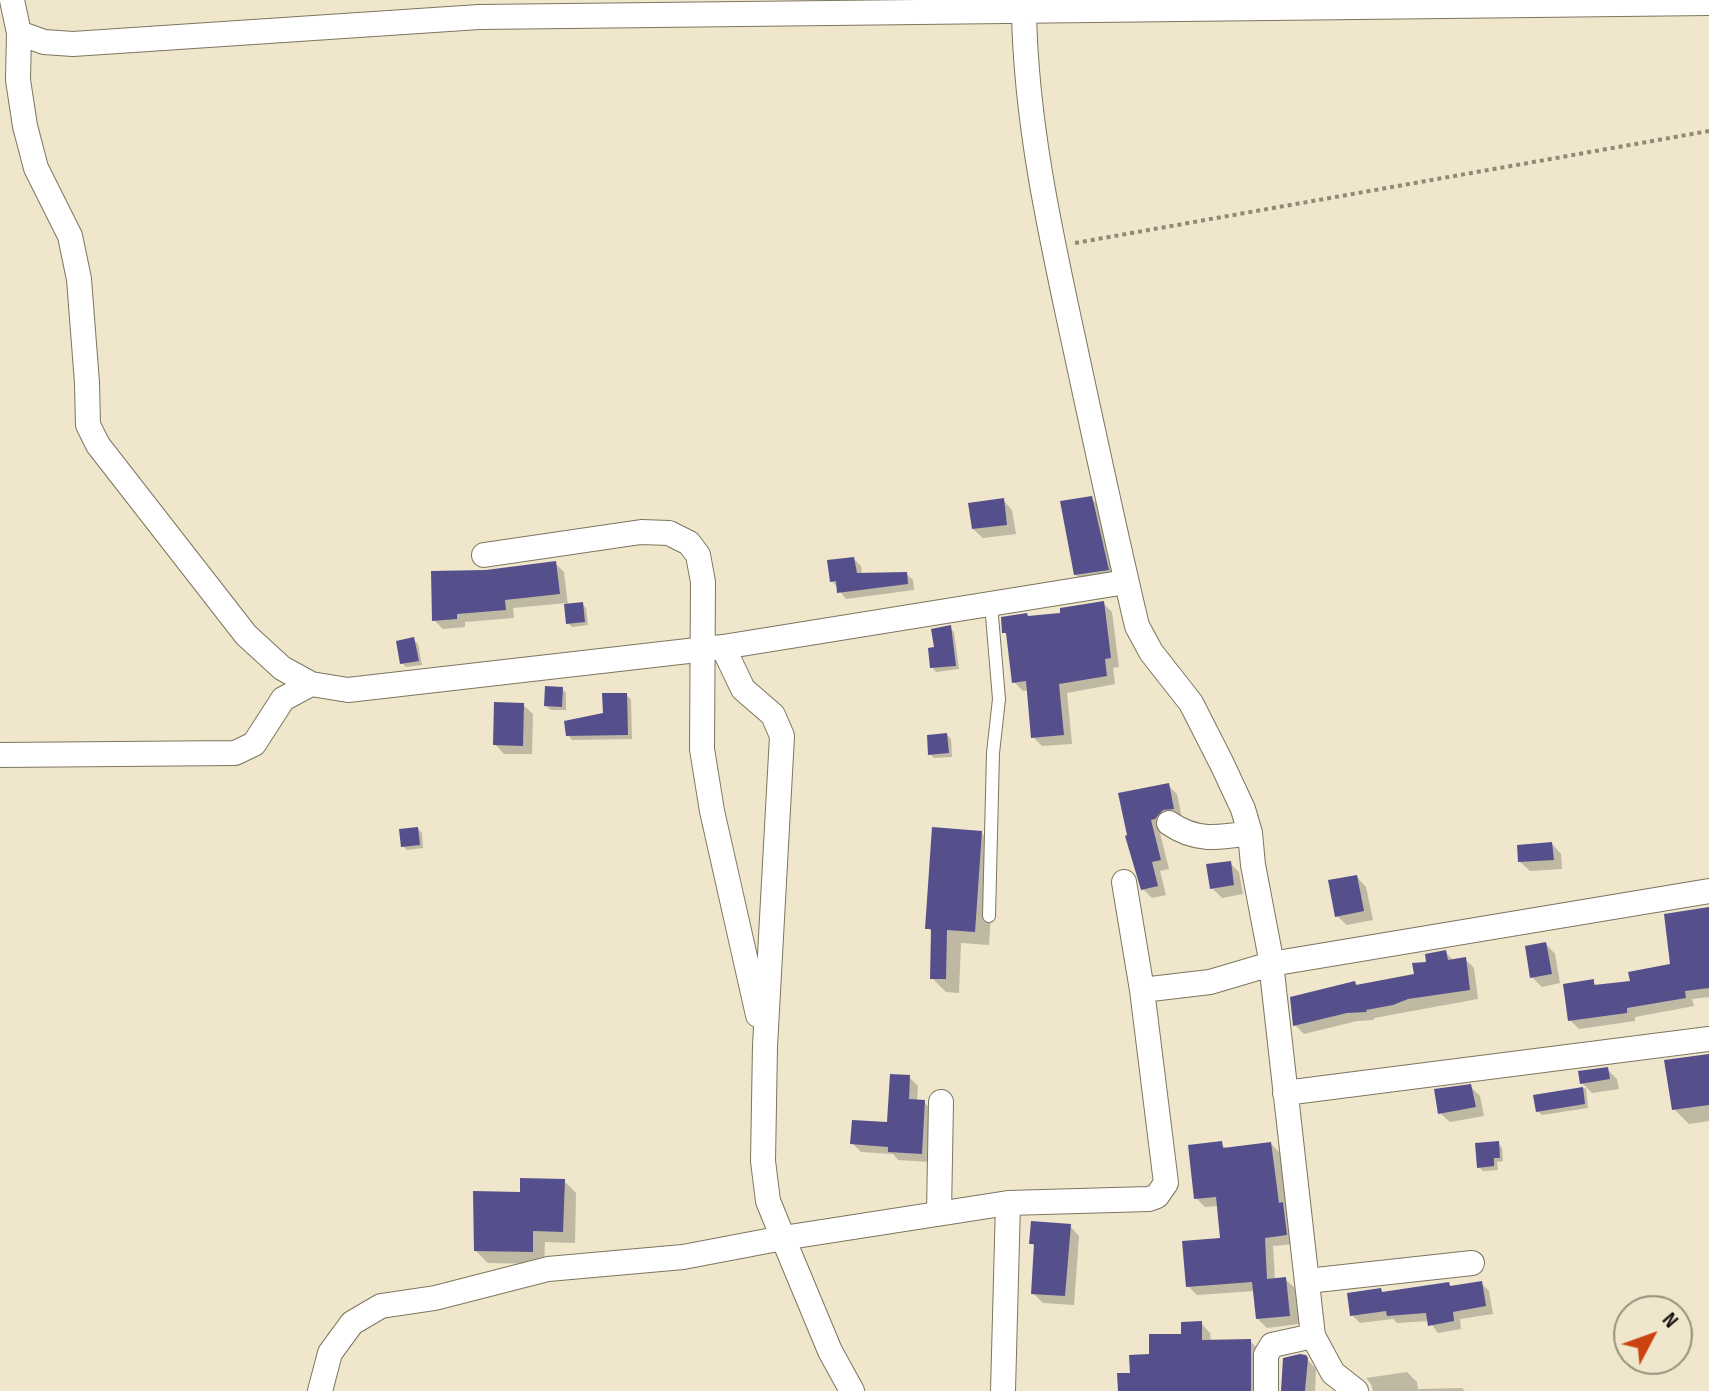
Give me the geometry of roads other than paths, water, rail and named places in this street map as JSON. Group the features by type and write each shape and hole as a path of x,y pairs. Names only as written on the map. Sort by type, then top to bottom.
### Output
{"street":[{"path":"12,0 19,33 18,80 25,126 36,168 70,236 79,279 88,425 98,445 246,635 282,668 311,684 348,690 713,648 1126,582"},
{"path":"19,33 44,42 73,44 479,17 1709,3"},
{"path":"1024,12 1024,56 1035,146 1053,247 1126,582 1137,626 1151,652 1191,703 1243,809 1250,833 1271,964 1313,1336 1333,1373 1356,1391"},
{"path":"484,555 641,532 669,533 689,543 698,555 713,648 702,749 712,811 765,1046"},
{"path":"713,648 743,689 773,715 782,736 765,1046 763,1161 768,1201 830,1351 852,1391"},
{"path":"0,755 235,753 254,744 283,699 311,684"},
{"path":"1169,823 1183,833 1201,838 1250,833"},
{"path":"320,1391 330,1353 352,1323 381,1306 435,1298 548,1269 683,1257 1008,1203 1149,1199 1157,1196 1166,1183 1142,990 1124,882"},
{"path":"1142,990 1210,982 1271,964 1709,891"},
{"path":"1285,1093 1709,1039"},
{"path":"939,1213 941,1102"},
{"path":"1003,1391 1008,1203"},
{"path":"1307,1281 1472,1263"},
{"path":"1266,1391 1266,1355 1272,1345 1313,1336"}],"lane":[{"path":"989,916 993,753 999,699 991,604"}]}
